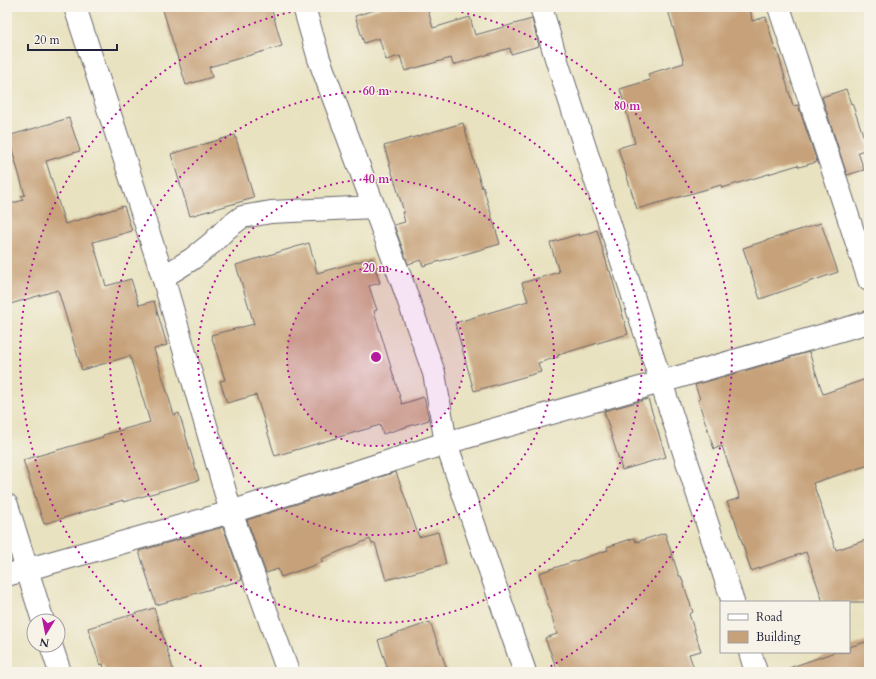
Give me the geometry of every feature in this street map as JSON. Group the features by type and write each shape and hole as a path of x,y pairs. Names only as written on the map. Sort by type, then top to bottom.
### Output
{"street":[{"path":"75,7 163,276 231,512 288,672"},
{"path":"304,7 319,59 402,282 434,373 446,443 525,672"},
{"path":"541,7 555,56 733,601"},
{"path":"779,7 869,280"},
{"path":"163,276 192,259 242,217 271,212 374,208"},
{"path":"17,573 231,512 446,443 869,322"},
{"path":"7,505 17,573 40,613"},
{"path":"54,653 60,672"},
{"path":"750,653 756,672"}],"building":[{"path":"162,7 271,7 282,46 209,67 212,77 186,85"},
{"path":"384,7 427,7 433,28 470,17 475,35 532,19 539,46 511,54 510,48 453,65 451,58 405,71 400,56 386,60 379,38 364,43 355,16"},
{"path":"667,7 750,7 752,21 766,17 793,106 798,105 817,162 799,167 798,165 722,188 721,185 637,209 618,148 635,143 620,89 650,80 648,74 684,63"},
{"path":"846,89 868,149 858,152 864,170 847,175 822,97"},
{"path":"69,118 80,151 46,161 65,224 124,206 132,231 93,242 106,286 131,279 139,305 154,301 167,345 154,349 174,415 179,413 199,480 123,502 123,500 44,524 23,460 150,422 130,356 82,370 58,290 7,305 7,205 23,200 21,196 25,195 8,136"},
{"path":"463,123 500,244 423,266 421,260 408,264 394,225 405,222 402,212 404,212 384,146"},
{"path":"235,135 254,198 190,216 171,154"},
{"path":"821,223 838,272 760,299 743,248"},
{"path":"597,230 628,334 558,355 558,357 538,363 541,372 474,391 455,323 528,301 522,283 559,272 550,243"},
{"path":"309,243 317,273 372,258 380,283 369,286 377,310 374,311 402,404 424,397 429,420 383,434 380,425 275,456 256,395 227,403 220,381 225,380 211,335 254,324 236,265"},
{"path":"809,352 823,394 869,378 869,465 813,483 836,550 869,539 869,602 823,601 806,552 751,571 735,520 727,502 740,498 722,446 714,449 698,400 700,399 695,385"},
{"path":"648,399 666,457 622,470 604,411"},
{"path":"396,472 419,537 438,532 446,564 386,580 375,543 372,544 370,539 321,559 323,562 281,577 278,569 266,573 247,520"},
{"path":"223,527 242,580 156,605 139,551"},
{"path":"665,533 693,612 689,614 701,651 689,654 695,672 558,672 545,638 557,634 539,573 608,550 607,547 634,538 636,542"},
{"path":"154,608 174,672 105,672 103,664 100,665 88,628"},
{"path":"430,622 448,672 389,672 378,640"},
{"path":"869,641 869,672 789,672 789,668 832,653 850,653 850,647"}]}
